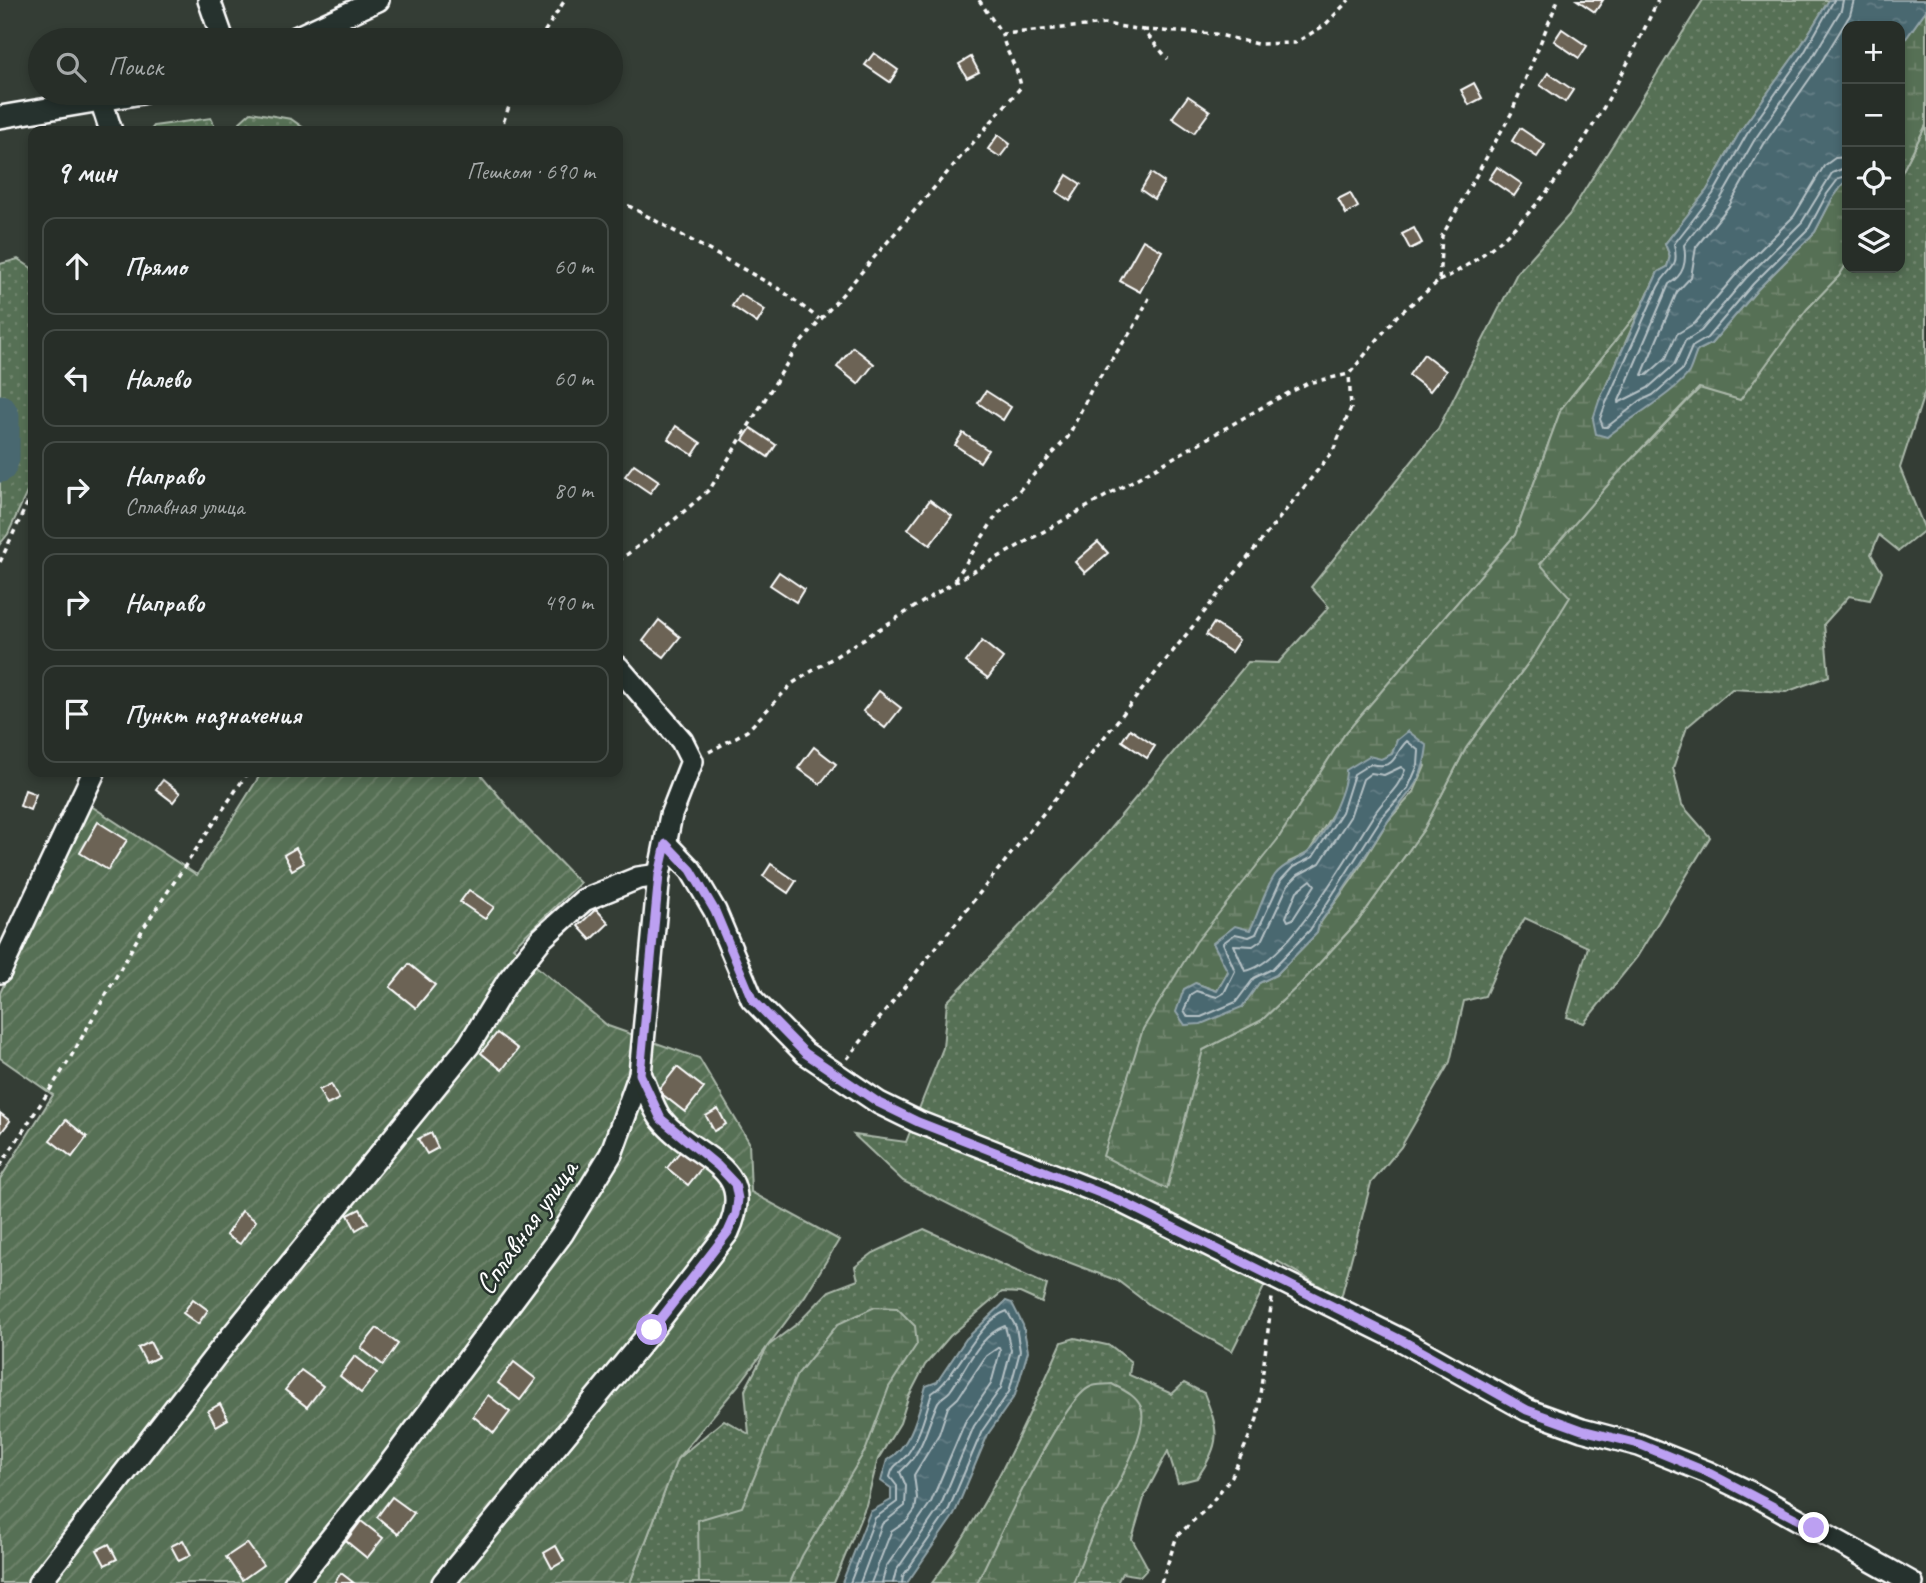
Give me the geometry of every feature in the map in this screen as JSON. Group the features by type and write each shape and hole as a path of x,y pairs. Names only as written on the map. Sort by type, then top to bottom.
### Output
{"street":[{"path":"209,0 219,28"},
{"path":"317,28 378,0"},
{"path":"0,117 71,105"},
{"path":"103,105 109,126"},
{"path":"623,673 682,741 692,761"},
{"name":"Сплавная улица","path":"295,1583 380,1477 562,1234 611,1153 640,1074 659,875 671,815 692,761"},
{"path":"0,972 92,777"},
{"path":"666,844 691,870 715,911 752,999 805,1053 879,1103 918,1122 1118,1200 1403,1341 1527,1410 1582,1430 1639,1444 1719,1478 1912,1583"},
{"path":"39,1583 217,1354 469,1045 509,981 542,938 584,900 638,878 659,875"},
{"path":"443,1583 652,1330 728,1232 736,1214 738,1199 735,1184 718,1166 661,1119 640,1074"}],"path":[{"path":"548,28 565,0"},
{"path":"623,557 674,520 710,489 797,346 1021,87 1019,72 1006,55 1002,34 979,0"},
{"path":"1002,34 1105,24 1143,30 1215,34 1257,44 1295,43 1325,25 1349,0"},
{"path":"1439,281 1442,236 1511,114 1558,0"},
{"path":"692,761 747,731 793,683 953,583 1275,400 1308,383 1349,374 1396,316 1439,281 1470,266 1547,194 1625,71 1658,0"},
{"path":"1143,30 1168,59"},
{"path":"502,126 510,105"},
{"path":"623,206 629,206 748,270 819,319"},
{"path":"953,583 996,516 1068,437 1092,388 1134,327 1149,298"},
{"path":"835,1074 1333,450 1352,408 1349,374"},
{"path":"0,562 28,502"},
{"path":"0,1166 68,1062 144,927 245,777"},
{"path":"1161,1583 1177,1536 1208,1507 1232,1476 1257,1419 1274,1278"}],"green space":[{"path":"1703,0 1829,0 1799,49 1741,130 1707,190 1665,244 1670,256 1667,267 1658,272 1640,310 1561,409 1515,535 1344,735 1278,839 1203,1050 1262,1020 1302,982 1358,921 1424,829 1466,748 1536,652 1569,597 1539,564 1618,473 1700,388 1807,309 1842,271 1905,273 1905,166 1926,125 1926,388 1900,468 1925,530 1899,551 1879,535 1871,554 1882,572 1870,600 1849,596 1824,624 1829,676 1786,692 1732,689 1687,727 1673,768 1682,805 1710,837 1637,957 1584,1023 1567,1017 1588,947 1525,918 1503,955 1485,996 1464,1001 1450,1062 1401,1147 1371,1183 1341,1298 1277,1261 1232,1351 1151,1306 1118,1281 1047,1254 903,1181 854,1135 906,1142 943,1048 947,1002 1094,848 1248,662 1278,663 1329,607 1311,587 1438,429 1517,273 1569,215"},
{"path":"1926,10 1926,125 1905,166 1905,84 1905,40"},
{"path":"251,112 291,119 301,126 241,126 240,122"},
{"path":"211,118 215,126 154,126"},
{"path":"1842,186 1842,271 1839,276 1807,309 1740,400 1699,388 1618,473 1540,564 1570,597 1536,652 1466,748 1424,829 1358,921 1302,982 1262,1020 1203,1050 1167,1189 1103,1156 1143,1029 1196,942 1278,839 1344,735 1515,535 1561,409 1640,310 1599,401 1607,436 1670,390 1690,366 1697,351 1711,344 1758,289 1815,232","holes":["1397,740 1425,766 1414,792 1388,821 1353,878 1319,925 1317,933 1276,975 1259,983 1242,1007 1195,983 1217,991 1289,862 1308,853 1336,808 1346,784 1392,754"]},
{"path":"18,259 28,266 28,490 8,534 0,544 0,264"},
{"path":"259,777 483,777 517,818 580,883 513,947 608,1026 699,1058 749,1142 751,1192 839,1240 805,1296 741,1382 677,1459 630,1583 0,1583 0,1179 53,1095 0,1058 0,993 88,804 197,875"},
{"path":"924,1229 1047,1285 1042,1303 1020,1293 1002,1292 950,1336 925,1365 908,1398 900,1423 878,1459 866,1505 834,1583 630,1583 677,1459 724,1420 749,1434 745,1390 768,1346 798,1323 829,1291 858,1280 855,1267 873,1253"},
{"path":"875,1307 897,1308 915,1326 917,1344 889,1387 866,1449 802,1556 790,1583 699,1583 698,1520 742,1507 796,1376 838,1324"},
{"path":"1075,1338 1111,1346 1131,1362 1129,1375 1172,1394 1184,1383 1204,1393 1213,1417 1216,1437 1214,1446 1197,1478 1178,1483 1168,1451 1145,1495 1132,1539 1148,1568 1141,1576 1122,1573 1117,1583 932,1583 988,1497 1062,1342"},
{"path":"1112,1384 1136,1399 1141,1407 1142,1419 1133,1451 1093,1533 1073,1583 977,1583 1029,1477 1062,1418 1090,1387"}],"water":[{"path":"1829,0 1926,0 1926,10 1905,40 1905,21 1842,21 1842,186 1815,232 1758,289 1711,344 1697,351 1683,380 1607,437 1596,434 1593,419 1599,401 1658,272 1667,267 1670,256 1665,244 1707,190 1741,130 1799,49"},
{"path":"1408,731 1427,746 1418,780 1319,924 1317,933 1276,975 1259,983 1242,1007 1201,1024 1185,1025 1176,1012 1184,989 1195,983 1217,991 1228,972 1213,943 1235,926 1250,930 1275,875 1307,853 1320,838 1338,802 1346,770 1369,756 1381,759 1392,754 1397,740"},
{"path":"1006,1301 1012,1303 1023,1325 1028,1351 1015,1395 988,1434 954,1515 907,1583 842,1583 870,1512 891,1500 891,1488 881,1481 887,1460 896,1454 908,1438 926,1386 937,1382 966,1339"}],"building":[{"path":"1577,0 1603,0 1595,12"},
{"path":"1562,29 1587,46 1579,58 1554,41"},
{"path":"874,53 898,70 890,82 865,65"},
{"path":"971,57 979,72 967,78 959,64"},
{"path":"1548,73 1573,90 1565,102 1540,85"},
{"path":"1474,83 1482,98 1469,105 1461,90"},
{"path":"1188,96 1210,111 1194,133 1172,118"},
{"path":"1520,128 1545,145 1537,157 1512,141"},
{"path":"998,135 1010,144 1000,157 988,149"},
{"path":"1497,167 1522,184 1514,196 1489,179"},
{"path":"1151,173 1164,182 1154,199 1141,190"},
{"path":"1067,175 1081,184 1070,201 1057,192"},
{"path":"1350,193 1358,207 1346,214 1338,199"},
{"path":"1414,228 1422,243 1410,249 1402,234"},
{"path":"1143,240 1162,251 1140,292 1120,281"},
{"path":"740,294 765,310 757,323 732,306"},
{"path":"853,347 874,364 858,384 837,367"},
{"path":"1424,354 1446,371 1430,391 1409,375"},
{"path":"986,391 1011,407 1003,420 978,403"},
{"path":"676,426 701,443 693,455 668,439"},
{"path":"751,428 776,445 768,457 743,440"},
{"path":"963,433 988,450 980,462 955,445"},
{"path":"634,464 659,481 650,493 625,476"},
{"path":"930,500 952,516 930,545 908,529"},
{"path":"1098,542 1108,553 1085,573 1075,562"},
{"path":"779,572 804,589 796,602 770,585"},
{"path":"659,620 680,637 664,657 643,641"},
{"path":"1214,623 1239,640 1231,652 1206,635"},
{"path":"982,641 1003,658 988,678 966,662"},
{"path":"879,691 901,708 885,728 863,711"},
{"path":"1130,729 1155,746 1147,758 1122,741"},
{"path":"814,747 836,764 820,784 798,768"},
{"path":"163,780 180,793 173,802 156,789"},
{"path":"25,790 36,794 30,810 20,806"},
{"path":"98,822 127,840 108,870 80,853"},
{"path":"296,848 304,863 292,870 284,855"},
{"path":"771,864 796,881 788,893 763,876"},
{"path":"469,890 494,907 485,919 460,902"},
{"path":"596,909 609,923 591,940 578,926"},
{"path":"409,964 435,985 416,1008 390,987"},
{"path":"497,1033 518,1049 502,1070 481,1053"},
{"path":"677,1067 704,1088 685,1112 658,1091"},
{"path":"331,1084 339,1099 327,1105 319,1090"},
{"path":"718,1109 726,1124 714,1131 706,1116"},
{"path":"0,1113 10,1121 0,1134"},
{"path":"66,1120 87,1137 72,1157 50,1140"},
{"path":"431,1133 438,1148 427,1154 418,1139"},
{"path":"683,1148 704,1165 688,1185 667,1168"},
{"path":"360,1209 368,1223 356,1230 348,1215"},
{"path":"242,1211 256,1221 240,1244 226,1235"},
{"path":"193,1299 208,1310 198,1324 183,1313"},
{"path":"377,1328 398,1344 383,1365 361,1348"},
{"path":"150,1342 158,1357 146,1363 138,1348"},
{"path":"355,1356 377,1373 361,1393 340,1376"},
{"path":"514,1362 536,1379 520,1400 498,1383"},
{"path":"301,1370 323,1386 307,1407 285,1390"},
{"path":"488,1395 510,1412 494,1433 473,1416"},
{"path":"220,1404 228,1419 216,1426 208,1411"},
{"path":"392,1497 414,1513 398,1534 377,1517"},
{"path":"361,1521 383,1538 367,1558 346,1541"},
{"path":"183,1540 191,1555 179,1561 171,1546"},
{"path":"247,1543 263,1565 242,1580 226,1557"},
{"path":"109,1544 117,1559 105,1565 97,1550"},
{"path":"556,1546 564,1561 552,1568 544,1553"},
{"path":"341,1573 354,1583 334,1583"}],"waterway":[{"path":"0,411 3,416 3,458 0,466"}],"route":[{"path":"652,1330 728,1232 736,1214 738,1199 735,1184 718,1166 661,1119 640,1074 659,875 666,844 691,870 715,911 752,999 805,1053 879,1103 918,1122 1118,1200 1403,1341 1527,1410 1582,1430 1639,1444 1753,1494 1814,1528"}]}
